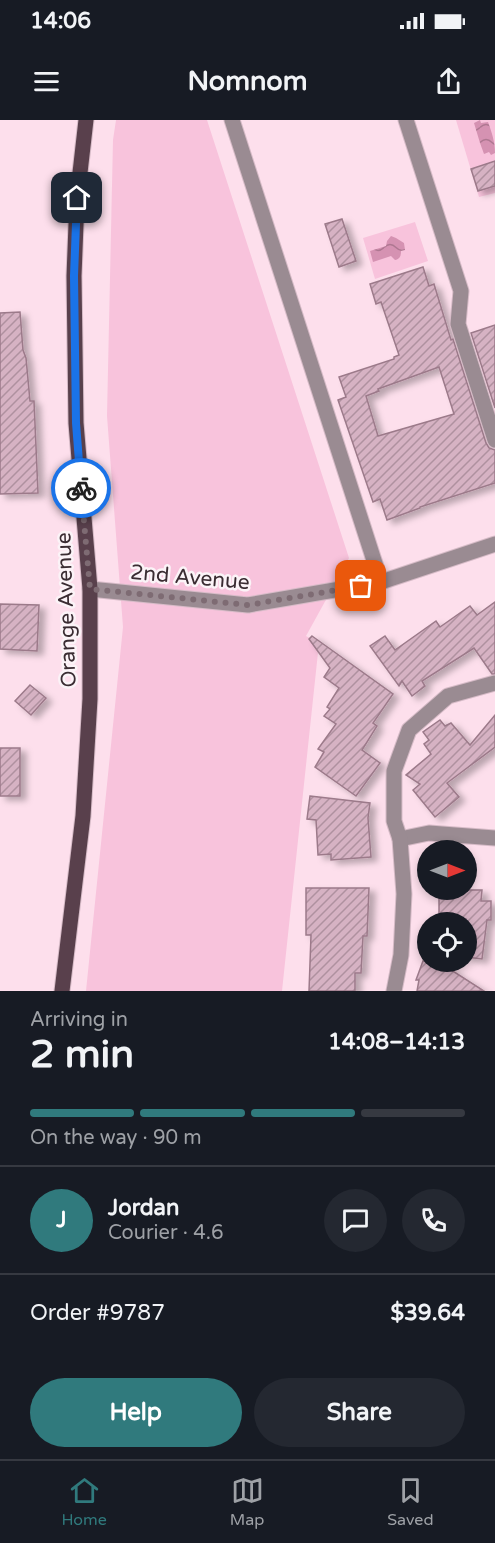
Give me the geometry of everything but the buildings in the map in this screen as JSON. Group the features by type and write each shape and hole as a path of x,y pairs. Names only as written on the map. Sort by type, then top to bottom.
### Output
{"main road":[{"name":"Orange Avenue","path":"62,991 83,816 90,699 90,589 76,423 74,276 77,198 87,120"}],"street":[{"path":"232,120 381,582"},
{"path":"406,120 460,291 458,324 495,440"},
{"name":"2nd Avenue","path":"90,589 248,605 381,582 495,544"},
{"path":"394,991 401,955 404,894 400,839 394,821 394,771 409,730 448,696 495,683"},
{"path":"400,839 429,832 495,838"}],"shaded area":[{"path":"116,120 207,120 349,558 306,636 319,643 282,991 86,991 123,627 107,416 113,140"},
{"path":"456,120 495,120 495,193 479,197"},
{"path":"415,222 428,261 375,279 363,238"}],"water":[{"path":"480,120 481,123 488,122 491,130 495,153 491,155 489,152 484,154 480,143 474,123"},
{"path":"391,236 404,243 405,250 401,251 397,260 391,256 373,262 370,251 386,246"}],"way so far":[{"path":"81,488 90,589 248,605 361,586"}],"route":[{"path":"77,198 74,276 76,423 81,488"}]}
